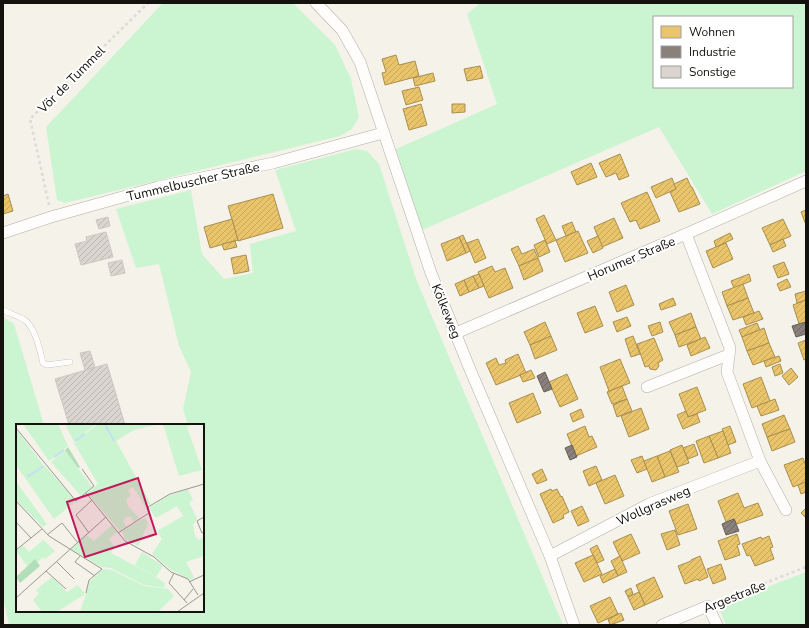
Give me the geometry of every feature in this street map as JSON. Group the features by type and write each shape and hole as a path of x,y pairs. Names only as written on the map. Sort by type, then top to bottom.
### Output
{"street":[{"name":"Kölkeweg","path":"316,3 342,30 360,62 431,273 469,367 550,556 574,625"},
{"name":"Tummelbuscher Straße","path":"3,233 51,217 158,187 273,163 383,133"},
{"name":"Horumer Straße","path":"456,333 806,181"},
{"path":"686,234 730,348 727,372 760,461 786,510"},
{"path":"647,387 728,355"},
{"name":"Wollgrasweg","path":"550,556 650,504 760,461"},
{"path":"708,606 717,625"},
{"name":"Argestraße","path":"662,625 708,606"}],"lane":[{"path":"3,310 22,318 27,322 33,330 44,363 47,365 70,362"}],"path":[{"name":"Vör de Tummel","path":"51,217 30,119 148,3"},
{"name":"Argestraße","path":"708,606 806,567"}],"green space":[{"path":"163,3 293,3 335,45 351,79 359,117 352,129 340,136 65,203 57,200 46,127"},
{"path":"480,3 806,3 806,171 712,214 659,127 422,230 396,149 497,104 467,14"},
{"path":"356,149 367,151 379,164 416,279 563,625 9,625 3,597 3,317 14,324 44,424 16,424 16,612 204,612 204,424 188,424 183,409 191,372 179,346 159,264 136,268 116,209 191,190 202,254 224,279 253,273 250,244 296,231 275,170"},
{"path":"806,572 806,625 726,625 718,606"}],"building: Wohnen":[{"path":"396,55 399,65 415,61 419,76 385,85 382,73 386,72 382,59"},
{"path":"480,66 483,78 467,81 464,69"},
{"path":"433,73 435,81 415,86 413,78"},
{"path":"419,87 423,100 406,105 402,91"},
{"path":"421,104 427,125 409,130 403,109"},
{"path":"452,104 465,104 465,112 452,113"},
{"path":"620,154 629,176 619,180 616,173 606,177 599,163"},
{"path":"591,163 597,177 577,185 571,172"},
{"path":"672,178 676,189 656,198 651,187"},
{"path":"687,178 700,204 679,212 670,192 676,189 674,184"},
{"path":"647,192 660,221 640,229 636,220 630,222 621,203"},
{"path":"8,194 13,211 3,214 3,196"},
{"path":"273,194 283,228 238,241 228,206"},
{"path":"806,210 806,225 801,212"},
{"path":"544,215 556,240 547,244 536,219"},
{"path":"614,218 623,238 602,247 594,227"},
{"path":"232,219 238,240 210,248 204,227"},
{"path":"783,219 791,236 770,245 762,228"},
{"path":"572,222 576,232 566,236 562,226"},
{"path":"578,231 588,253 565,262 556,240"},
{"path":"730,233 733,239 716,247 714,241"},
{"path":"463,235 470,251 466,253 459,237"},
{"path":"598,236 603,248 593,253 587,241"},
{"path":"459,237 466,253 447,261 441,244"},
{"path":"478,239 486,258 475,263 467,243"},
{"path":"783,239 786,246 773,252 770,245"},
{"path":"545,240 550,252 539,257 534,245"},
{"path":"235,241 237,247 224,250 222,244"},
{"path":"726,243 733,259 713,268 706,251"},
{"path":"518,246 522,254 534,249 538,258 519,266 511,249"},
{"path":"246,255 249,271 234,274 231,258"},
{"path":"538,258 543,271 524,280 519,266"},
{"path":"784,262 789,274 778,278 773,266"},
{"path":"492,266 495,272 505,268 513,288 489,298 478,272"},
{"path":"479,274 484,286 479,288 473,276"},
{"path":"749,274 751,281 734,288 731,281"},
{"path":"473,276 479,288 469,292 464,280"},
{"path":"787,279 791,287 780,291 777,284"},
{"path":"464,280 469,292 460,296 455,284"},
{"path":"743,284 748,298 727,306 722,292"},
{"path":"626,285 634,305 617,312 609,292"},
{"path":"806,291 806,300 797,303 795,294"},
{"path":"673,298 676,305 661,310 659,304"},
{"path":"748,298 754,313 733,320 727,306"},
{"path":"806,300 806,322 799,324 793,305"},
{"path":"595,306 603,326 585,333 577,313"},
{"path":"759,311 763,319 746,325 743,317"},
{"path":"691,313 696,327 675,335 669,322"},
{"path":"627,317 631,326 617,332 613,322"},
{"path":"545,322 551,336 530,345 524,332"},
{"path":"660,322 663,332 652,336 648,326"},
{"path":"757,323 760,330 742,337 739,330"},
{"path":"696,327 701,339 679,347 675,335"},
{"path":"764,328 769,343 747,351 742,337"},
{"path":"551,336 557,350 535,359 530,345"},
{"path":"633,336 640,354 631,357 625,339"},
{"path":"705,337 710,348 691,356 687,345"},
{"path":"654,338 663,360 658,363 659,366 656,370 650,369 649,366 645,367 637,344"},
{"path":"806,340 806,359 804,360 798,343"},
{"path":"769,343 775,357 753,365 747,351"},
{"path":"518,354 526,373 496,385 486,363 496,358 499,365 506,363 505,360"},
{"path":"779,356 781,361 766,367 764,361"},
{"path":"620,359 630,383 609,391 600,367"},
{"path":"780,364 783,373 775,376 772,367"},
{"path":"791,368 798,377 789,385 782,376"},
{"path":"531,370 535,378 523,382 520,375"},
{"path":"567,374 578,399 560,407 549,382"},
{"path":"761,377 770,401 752,408 743,384"},
{"path":"622,386 627,399 612,404 607,392"},
{"path":"697,387 706,410 688,417 679,394"},
{"path":"533,393 541,413 517,423 509,403"},
{"path":"627,399 632,411 617,417 613,405"},
{"path":"775,399 779,410 761,416 757,406"},
{"path":"641,408 649,429 629,437 621,416"},
{"path":"581,409 584,417 573,422 570,414"},
{"path":"686,411 688,417 697,414 700,422 683,429 677,415"},
{"path":"784,415 790,429 767,437 762,424"},
{"path":"585,426 589,437 592,436 597,447 576,456 567,434"},
{"path":"730,426 736,442 728,445 722,429"},
{"path":"790,429 795,442 772,451 767,437"},
{"path":"723,431 731,453 718,458 709,436"},
{"path":"709,436 718,458 704,463 696,441"},
{"path":"694,444 698,455 688,459 683,448"},
{"path":"682,445 689,463 677,467 670,450"},
{"path":"670,451 679,472 665,477 657,456"},
{"path":"642,456 647,469 637,473 631,460"},
{"path":"657,456 665,477 652,482 644,461"},
{"path":"803,458 806,466 806,482 793,487 784,465"},
{"path":"596,466 602,480 589,486 583,471"},
{"path":"542,469 547,480 537,484 532,474"},
{"path":"615,475 624,496 605,504 596,483"},
{"path":"806,482 806,492 801,494 798,485"},
{"path":"551,489 552,491 557,489 569,512 563,515 564,518 553,523 540,494"},
{"path":"738,493 744,508 758,503 763,515 737,524 734,519 726,522 718,501"},
{"path":"688,504 697,529 678,535 669,511"},
{"path":"582,506 589,521 578,526 571,511"},
{"path":"806,508 806,518 801,513"},
{"path":"675,530 680,545 667,550 661,534"},
{"path":"631,534 640,553 622,561 613,542"},
{"path":"737,534 740,544 737,545 740,555 725,560 718,541"},
{"path":"769,536 773,547 770,548 774,559 755,566 750,555 747,556 742,544 761,537 762,539"},
{"path":"597,545 604,560 597,563 590,549"},
{"path":"593,555 602,574 584,582 575,563"},
{"path":"620,556 627,572 618,576 611,561"},
{"path":"700,556 708,577 699,581 698,579 685,584 678,566"},
{"path":"721,564 726,579 713,584 707,569"},
{"path":"615,569 618,576 603,583 600,576"},
{"path":"654,577 663,597 645,605 636,585"},
{"path":"631,588 633,594 628,597 625,591"},
{"path":"639,592 645,605 634,610 628,597"},
{"path":"610,597 618,614 598,623 590,606"},
{"path":"621,613 624,620 610,625 608,619"}],"building: Industrie":[{"path":"806,322 806,334 796,337 792,326"},
{"path":"545,372 552,389 544,392 537,376"},
{"path":"572,445 577,457 570,460 565,448"},
{"path":"734,519 739,531 726,535 722,524"}],"building: Sonstige":[{"path":"108,217 110,226 99,229 96,220"},
{"path":"106,232 113,257 81,265 75,244 87,241 86,237"},
{"path":"122,260 125,273 111,276 108,263"},
{"path":"90,351 95,367 85,370 80,353"},
{"path":"107,364 125,424 69,424 55,379"}]}
